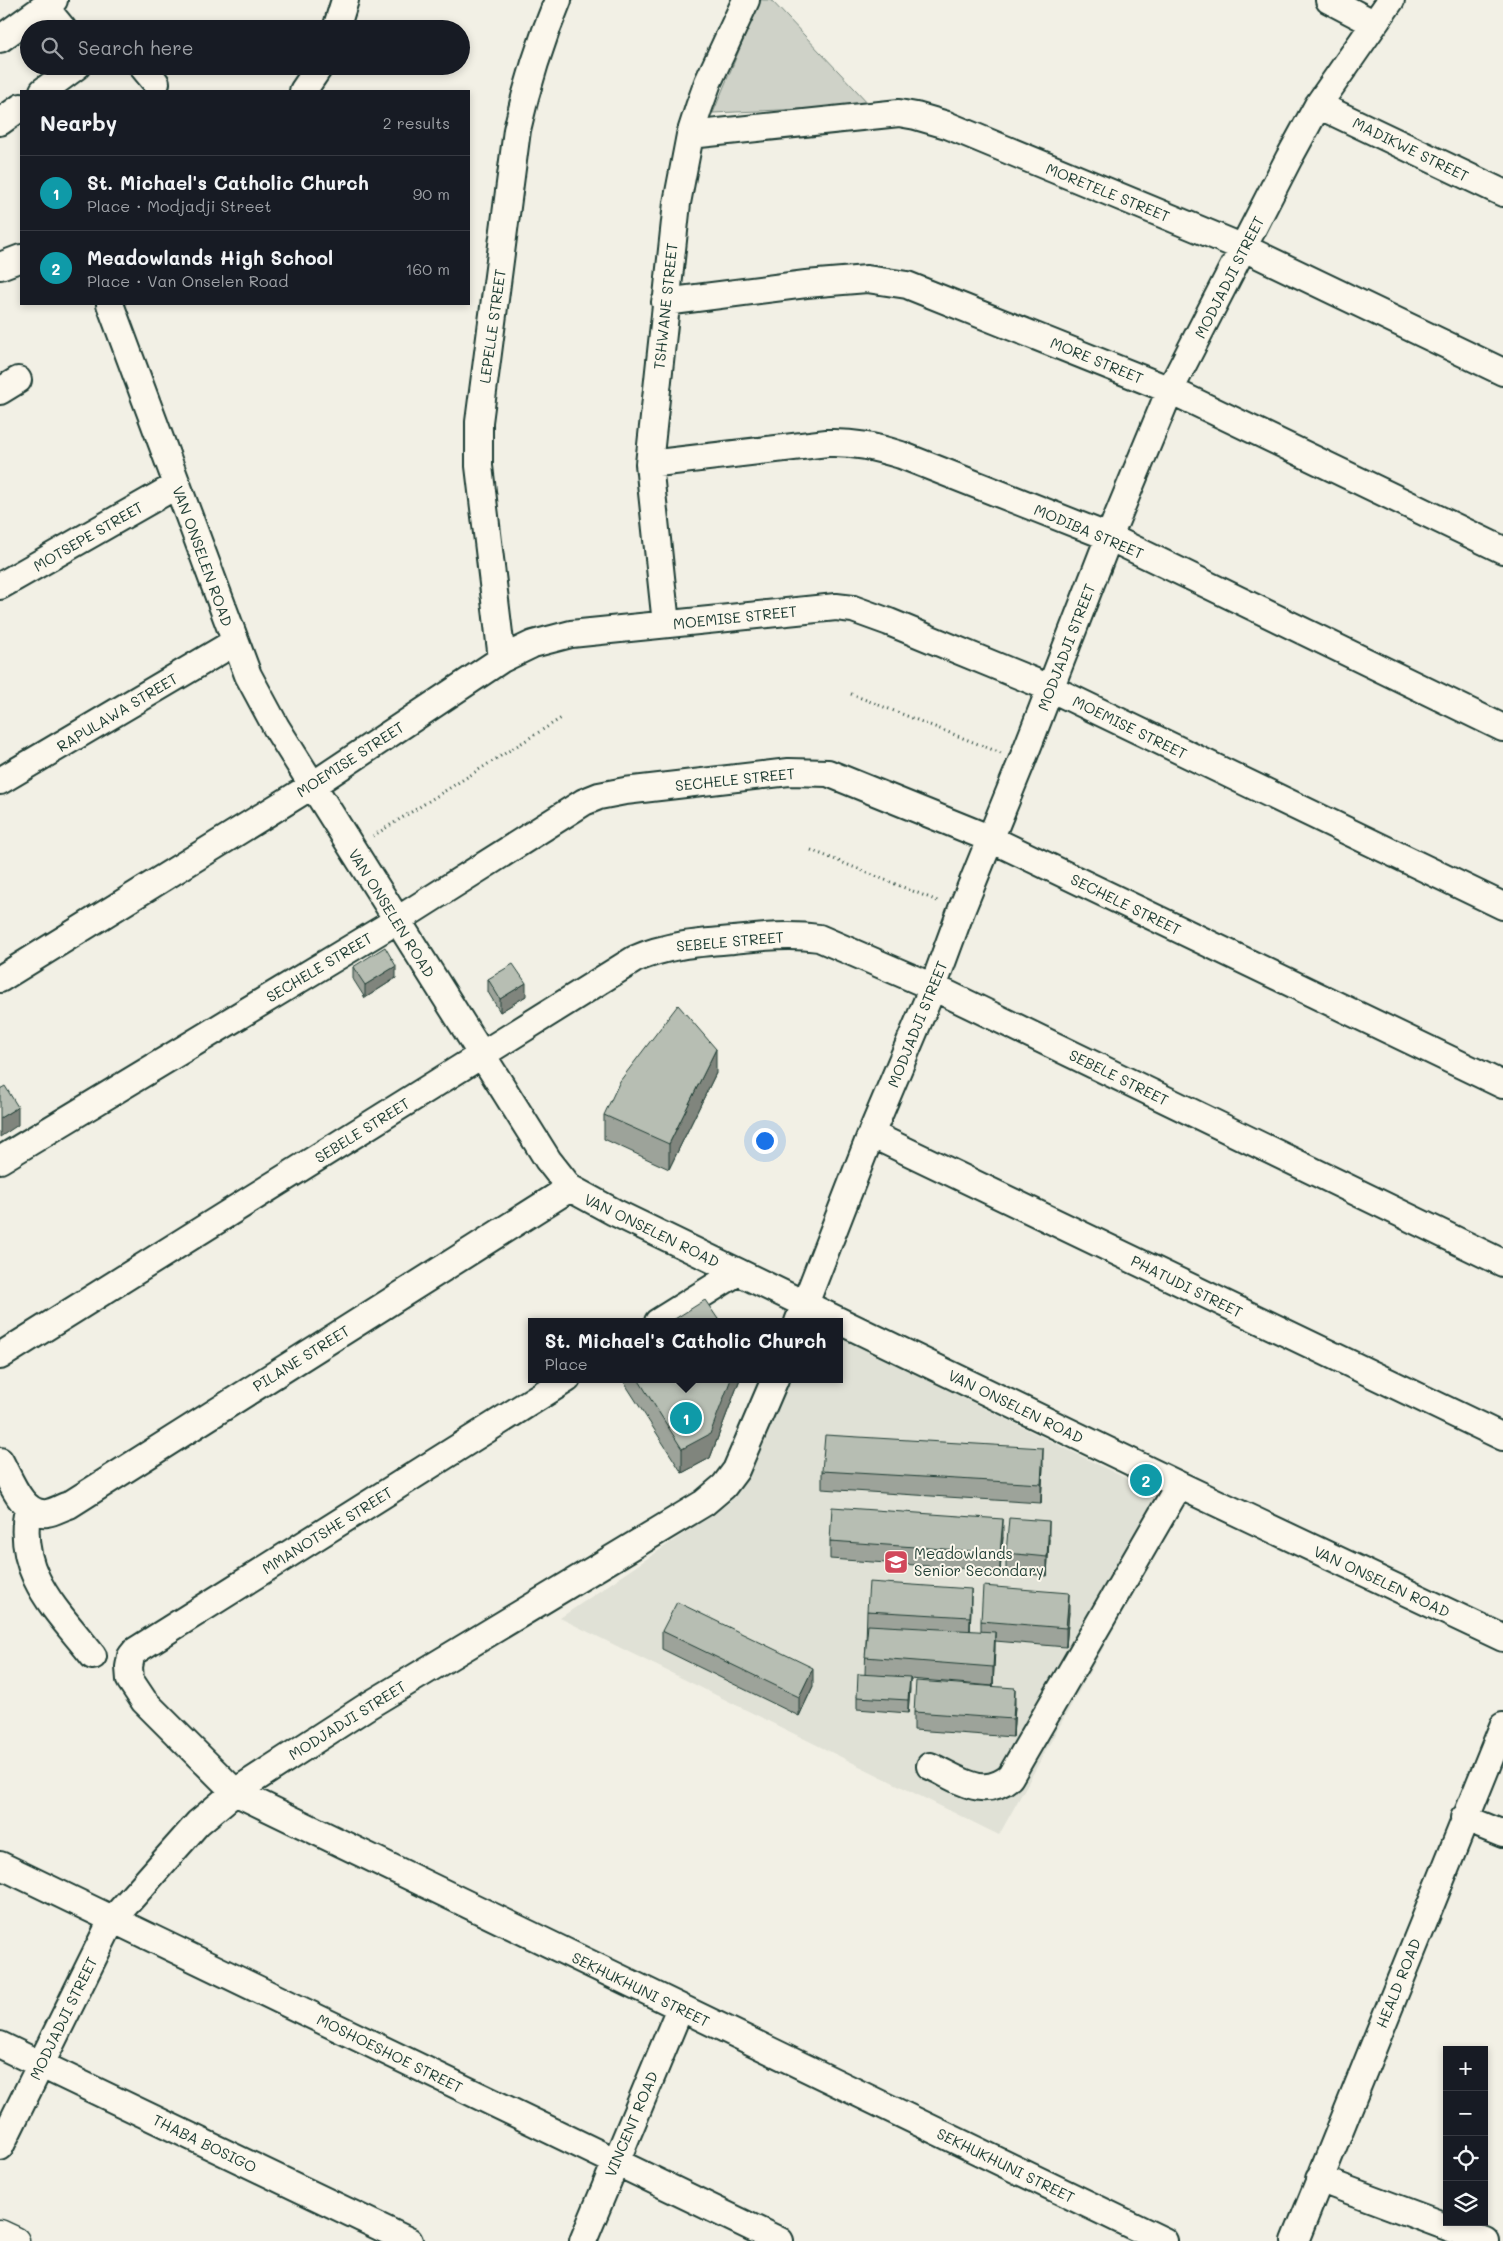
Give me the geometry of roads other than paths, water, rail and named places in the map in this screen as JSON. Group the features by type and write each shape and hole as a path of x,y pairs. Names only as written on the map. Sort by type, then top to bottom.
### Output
{"main road":[{"path":"0,2234 15,2241"}],"street":[{"path":"338,20 344,0"},
{"name":"LEPELLE STREET","path":"502,659 479,466 479,422 517,130 528,82 542,39 558,0"},
{"name":"TSHWANE STREET","path":"666,624 649,464 677,203 690,135 708,82 746,0"},
{"path":"1329,0 1373,23"},
{"name":"MODJADJI STREET","path":"801,1312 871,1134 933,987 961,911 1022,761 1109,537 1170,390 1318,105 1373,23 1391,0"},
{"path":"26,20 50,3 58,20"},
{"path":"0,39 20,25"},
{"path":"43,90 64,75"},
{"path":"304,90 314,75"},
{"name":"MADIKWE STREET","path":"1318,105 1503,193"},
{"path":"0,122 20,108"},
{"name":"MORETELE STREET","path":"690,135 868,115 898,113 916,116 946,125 1244,248 1503,372"},
{"path":"0,266 20,258"},
{"name":"MORE STREET","path":"665,302 806,284 867,279 908,286 950,301 1170,390 1503,550"},
{"name":"VAN ONSELEN ROAD","path":"110,305 235,642 255,690 396,921 548,1160 570,1188 584,1197 738,1272 801,1312 814,1318"},
{"name":"MODIBA STREET","path":"649,464 848,442 868,445 901,455 1109,537 1503,728"},
{"name":"MOTSEPE STREET","path":"0,586 177,485"},
{"name":"MOEMISE STREET","path":"0,979 313,785 502,659 533,644 571,634 812,608 836,607 853,609 1050,688 1503,906"},
{"name":"RAPULAWA STREET","path":"0,781 235,642"},
{"name":"SECHELE STREET","path":"0,1160 396,921 584,802 599,796 625,791 789,772 814,771 828,773 991,839 1503,1085"},
{"name":"SEBELE STREET","path":"0,1356 635,959 657,949 674,945 772,936 802,935 819,938 933,987 1503,1263"},
{"name":"PHATUDI STREET","path":"871,1134 1503,1437"},
{"name":"PILANE STREET","path":"28,1508 47,1513 69,1505 570,1188"},
{"path":"664,1318 738,1272"},
{"name":"VAN ONSELEN ROAD","path":"843,1331 1179,1485 1503,1638"},
{"name":"MMANOTSHE STREET","path":"144,1701 130,1680 129,1667 131,1656 135,1650 561,1383"},
{"name":"MODJADJI STREET","path":"0,2147 112,1920 198,1823 235,1792 366,1707 704,1503 724,1486 736,1470 773,1383"},
{"path":"0,1461 17,1493 28,1508 24,1528 27,1550 38,1585 93,1656"},
{"path":"930,1766 976,1786 988,1788 1000,1785 1010,1776 1179,1485"},
{"name":"SEKHUKHUNI STREET","path":"144,1701 235,1792 1164,2241"},
{"name":"HEALD ROAD","path":"1295,2241 1464,1818 1503,1726"},
{"path":"1464,1818 1503,1834"},
{"name":"MOSHOESHOE STREET","path":"0,1866 780,2241"},
{"name":"VINCENT ROAD","path":"583,2241 680,2008"},
{"name":"THABA BOSIGO","path":"0,2045 409,2241"},
{"path":"1319,2179 1485,2241"}],"place":[{"name":"St. Michael's Catholic Church","path":"686,1418"},
{"name":"Meadowlands High School","path":"1146,1480"},
{"name":"Meadowlands Senior Secondary","path":"896,1562"}]}
